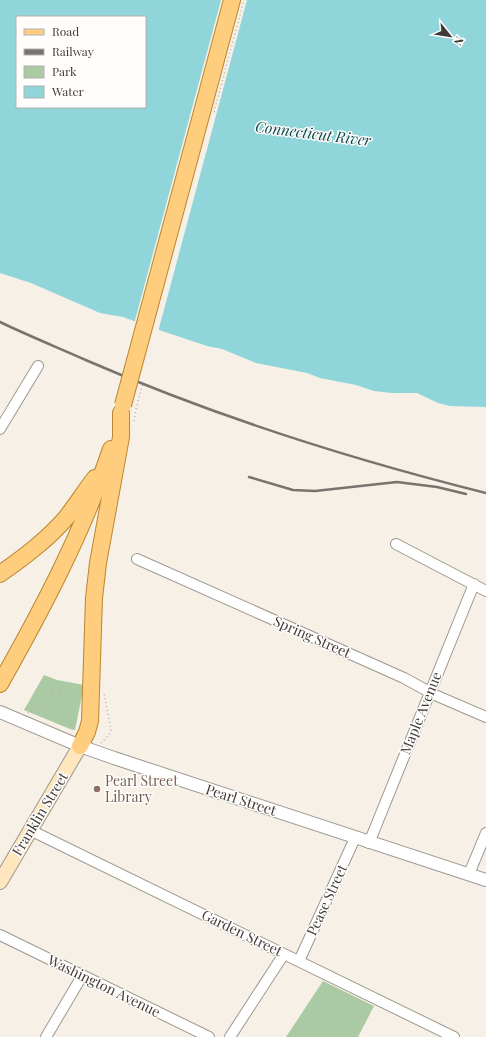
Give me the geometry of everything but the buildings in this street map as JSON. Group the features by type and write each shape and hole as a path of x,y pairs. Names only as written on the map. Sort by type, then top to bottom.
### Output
{"main road":[{"path":"80,746 90,722 94,598 98,563 121,437 232,0"},
{"path":"0,684 64,566 86,515 127,409"},
{"path":"0,574 28,554 54,530 75,506 106,464"},
{"name":"Franklin Street","path":"0,882 80,746"}],"street":[{"path":"0,429 38,366"},
{"path":"396,544 486,591"},
{"name":"Spring Street","path":"137,559 404,678 430,692 486,717"},
{"name":"Maple Avenue","path":"369,842 474,584"},
{"name":"Pearl Street","path":"4,713 80,746 147,770 486,880"},
{"name":"Garden Street","path":"30,830 454,1037"},
{"path":"469,874 486,833"},
{"name":"Pease Street","path":"299,961 356,838"},
{"name":"Washington Avenue","path":"0,935 209,1037"},
{"path":"230,1037 284,954"},
{"path":"46,1037 82,976"}],"path":[{"path":"127,409 134,423"},
{"path":"101,743 109,735 111,730 102,687"},
{"path":"52,703 55,698 58,698 60,695 58,689 54,689 52,692 52,695 55,698"},
{"path":"28,712 43,703 52,703 62,708 66,713 72,726 72,731"}],"green space":[{"path":"44,675 57,680 84,685 75,730 24,710"},
{"path":"323,981 374,1006 358,1037 286,1037"}],"water":[{"name":"Connecticut River","path":"0,0 486,0 486,407 450,406 438,403 417,393 374,391 356,385 320,378 307,373 256,363 222,349 207,346 123,317 100,313 31,283 0,273"}],"pier":[{"path":"221,0 247,0 158,332 134,324"}],"railway":[{"path":"0,322 88,361 185,400 235,418 334,451 486,493"},
{"path":"249,477 293,490 315,491 397,482 437,487 466,494"}],"place":[{"name":"Pearl Street Library","path":"97,789"}]}
